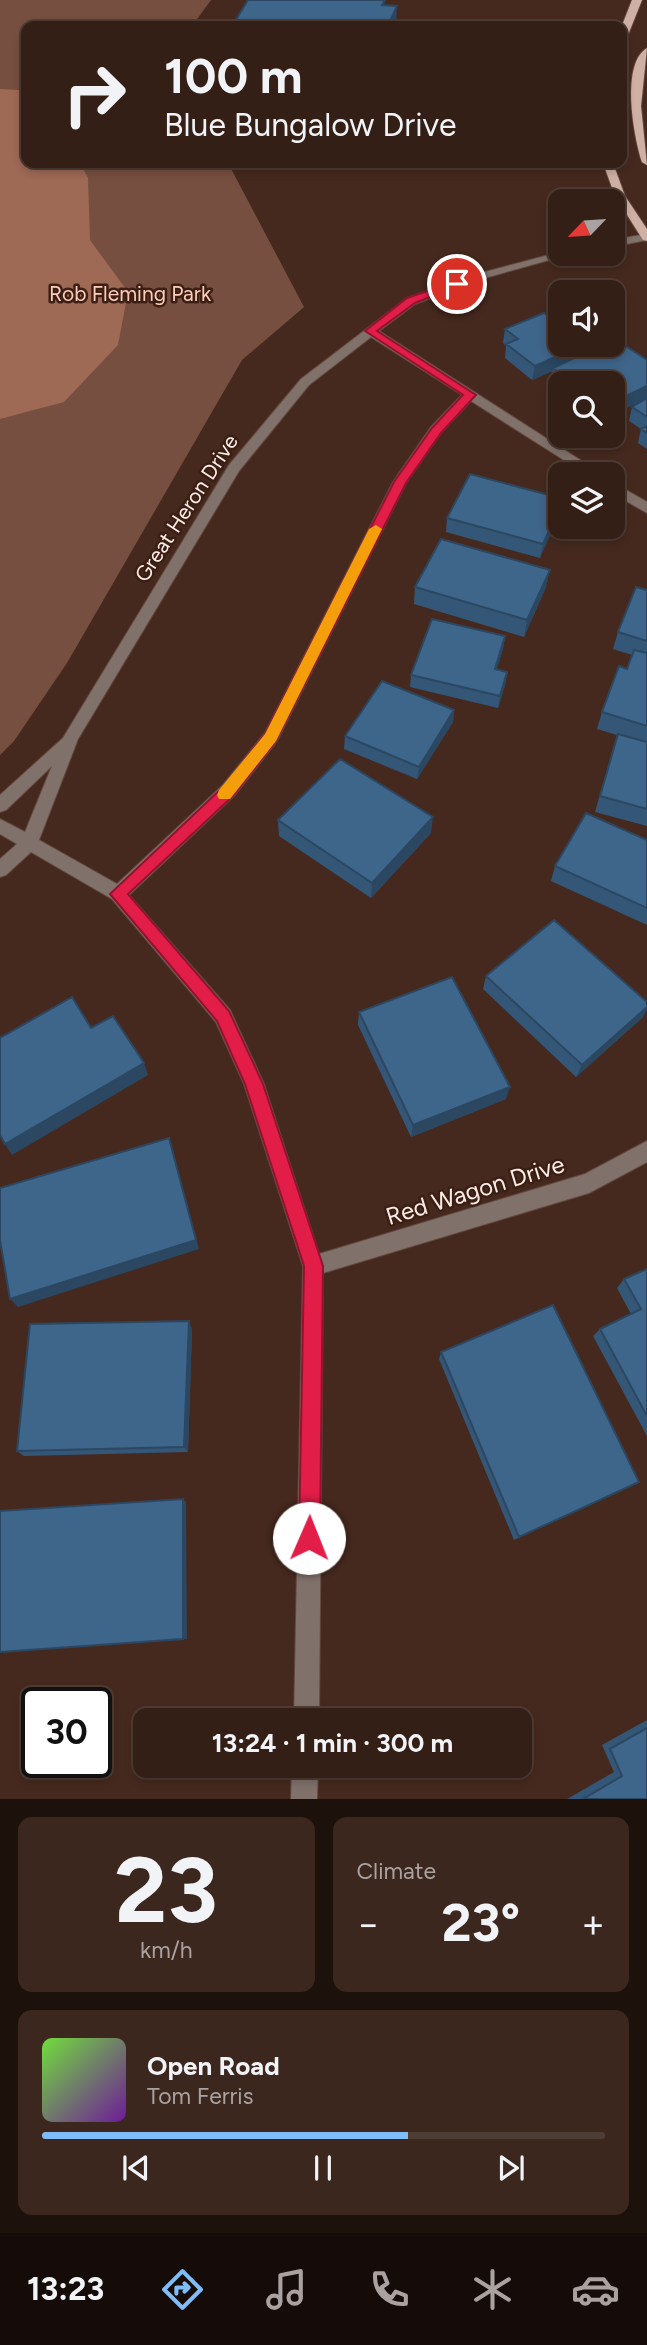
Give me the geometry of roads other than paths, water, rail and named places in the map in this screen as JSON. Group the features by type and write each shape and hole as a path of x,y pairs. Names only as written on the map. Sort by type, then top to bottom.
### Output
{"main road":[{"path":"627,25 637,0"},
{"path":"647,51 642,62 634,110 647,162"},
{"path":"610,168 620,196 647,238"}],"street":[{"path":"625,242 647,238"},
{"name":"Great Heron Drive","path":"0,870 30,842 71,738 234,468 305,382 411,300 481,276 548,258"},
{"path":"370,331 576,462"},
{"path":"118,894 229,790 271,737 400,482 436,430 470,395"},
{"path":"625,494 647,508"},
{"name":"Great Heron Drive","path":"0,805 71,738"},
{"path":"0,826 118,894 223,1016 254,1084 313,1266 306,1708"},
{"name":"Red Wagon Drive","path":"313,1266 589,1183 647,1151"},
{"path":"304,1799 305,1778"}],"park label":[{"name":"Rob Fleming Park","path":"130,293"}]}
